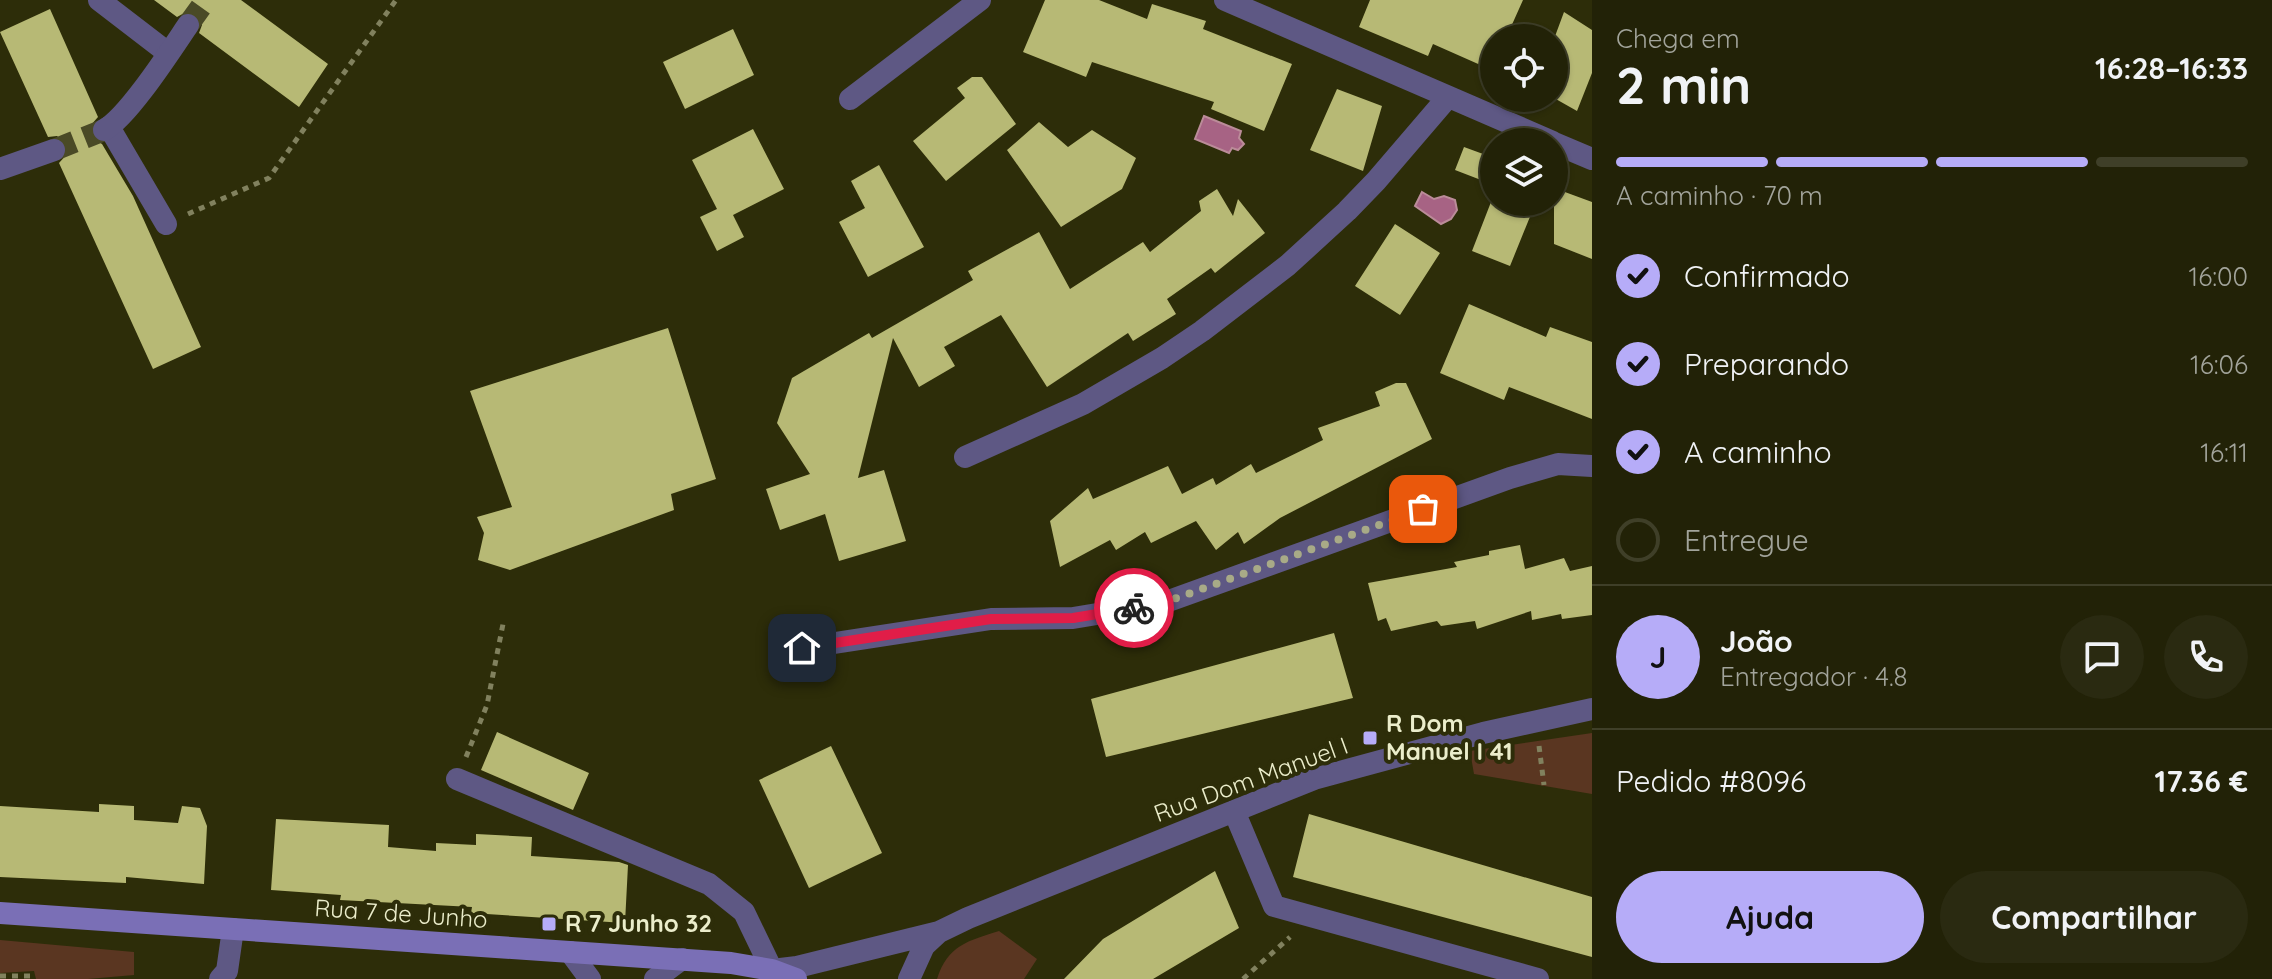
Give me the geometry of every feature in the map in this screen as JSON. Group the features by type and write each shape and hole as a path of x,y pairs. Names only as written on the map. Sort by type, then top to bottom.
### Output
{"main road":[{"name":"Rua 7 de Junho","path":"0,913 731,963 772,970 796,979"}],"street":[{"path":"99,0 168,53"},
{"path":"850,99 980,0"},
{"path":"1225,0 1520,128"},
{"path":"166,224 106,128 128,107 188,25"},
{"path":"965,457 1083,404 1202,331 1288,265 1347,211 1448,97"},
{"path":"1568,149 1592,159"},
{"path":"0,169 54,150"},
{"path":"802,648 991,619 1073,618 1163,603 1510,478 1558,464 1592,466"},
{"name":"Rua Dom Manuel I","path":"772,970 797,967 939,932 1314,779 1483,733 1592,709"},
{"path":"457,779 709,884 744,912 772,970"},
{"path":"1234,811 1274,906 1538,979"},
{"path":"220,979 227,971 233,929"},
{"name":"Rua Dom Manuel I","path":"909,979 924,946 939,932"},
{"path":"570,952 590,979"},
{"path":"655,979 682,959"}],"path":[{"path":"166,224 269,178 396,0"},
{"path":"457,779 487,705 497,667 503,624"},
{"path":"1535,721 1544,785"},
{"path":"1243,979 1313,917"},
{"path":"0,976 31,976 32,979"}],"shaded area":[{"path":"1204,116 1241,131 1239,138 1244,144 1238,150 1232,148 1229,153 1195,139"},
{"path":"1422,192 1434,199 1444,196 1455,200 1457,210 1451,219 1441,224 1415,206"},
{"path":"1592,733 1592,794 1474,774 1470,751"},
{"path":"999,931 1037,959 1024,979 937,979 947,959 960,946"},
{"path":"0,940 134,952 134,975 36,979 34,971 0,973"}],"building":[{"path":"154,0 241,0 328,64 299,107 199,33 202,25 196,14 188,11 177,17"},
{"path":"1045,0 1099,0 1147,19 1152,4 1206,21 1203,29 1292,64 1264,131 1211,109 1214,102 1092,62 1086,77 1023,52"},
{"path":"1370,0 1523,0 1512,24 1480,24 1480,65 1433,44 1428,56 1359,27"},
{"path":"50,9 98,117 91,125 92,138 102,144 133,196 201,347 153,369 59,163 68,153 67,145 57,136 48,137 0,32"},
{"path":"1564,12 1592,30 1592,73 1577,111 1568,106 1568,24 1560,24"},
{"path":"733,29 754,75 685,109 663,62"},
{"path":"972,77 982,77 1016,124 946,181 913,141 965,98 957,88"},
{"path":"1337,89 1382,106 1363,171 1310,150"},
{"path":"1039,122 1068,147 1092,130 1136,158 1122,189 1061,227 1007,150"},
{"path":"753,129 784,189 733,215 744,237 717,251 700,217 717,209 692,160"},
{"path":"1464,147 1480,153 1480,180 1455,170"},
{"path":"879,165 924,247 868,277 839,222 865,208 851,181"},
{"path":"1217,189 1233,216 1238,199 1265,233 1215,273 1211,268 1167,299 1176,314 1133,341 1128,333 1047,387 1001,315 944,347 955,366 919,387 893,338 858,478 884,470 906,541 839,561 825,514 780,530 766,489 810,474 777,423 792,378 869,333 872,338 973,280 968,271 1039,232 1070,289 1143,242 1150,252 1201,211 1199,201"},
{"path":"1568,193 1592,202 1592,259 1554,244 1554,216 1568,216"},
{"path":"1486,216 1530,216 1510,266 1472,251"},
{"path":"1395,224 1440,253 1400,315 1355,286"},
{"path":"1469,304 1546,337 1550,327 1592,342 1592,419 1509,387 1504,400 1440,373"},
{"path":"668,328 716,479 671,494 674,510 510,570 478,560 484,533 477,517 512,507 470,391"},
{"path":"1396,383 1406,383 1432,439 1280,518 1244,544 1238,532 1216,550 1196,521 1151,543 1145,532 1116,550 1110,540 1060,567 1050,521 1088,488 1093,499 1168,466 1182,494 1213,478 1216,485 1251,464 1256,473 1323,440 1318,428 1380,406 1375,392"},
{"path":"1520,545 1525,569 1564,558 1570,571 1592,566 1592,615 1562,619 1561,614 1532,620 1531,611 1477,629 1475,621 1441,626 1437,621 1391,631 1386,618 1378,621 1368,583 1457,567 1454,562"},
{"path":"1334,633 1353,698 1106,757 1091,699"},
{"path":"497,732 589,773 573,810 481,770"},
{"path":"831,746 882,853 809,888 759,780"},
{"path":"99,804 134,806 134,820 178,823 182,806 200,808 207,826 204,884 126,877 126,883 0,877 0,806 99,812"},
{"path":"1309,814 1592,897 1592,957 1293,877"},
{"path":"276,819 389,825 388,847 436,851 436,843 476,845 476,834 532,837 531,856 619,862 628,865 625,923 471,913 472,907 340,900 341,895 271,890"},
{"path":"1215,871 1239,928 1153,979 1064,979 1103,939"}],"tunnel":[{"path":"188,25 206,0"},
{"path":"54,150 104,130"}],"way so far":[{"path":"1134,608 1163,603 1423,509"}],"place":[{"name":"R Dom Manuel I 41","path":"1370,738"},
{"name":"R 7 Junho 32","path":"549,924"}],"route":[{"path":"802,648 991,619 1073,618 1134,608"}]}
